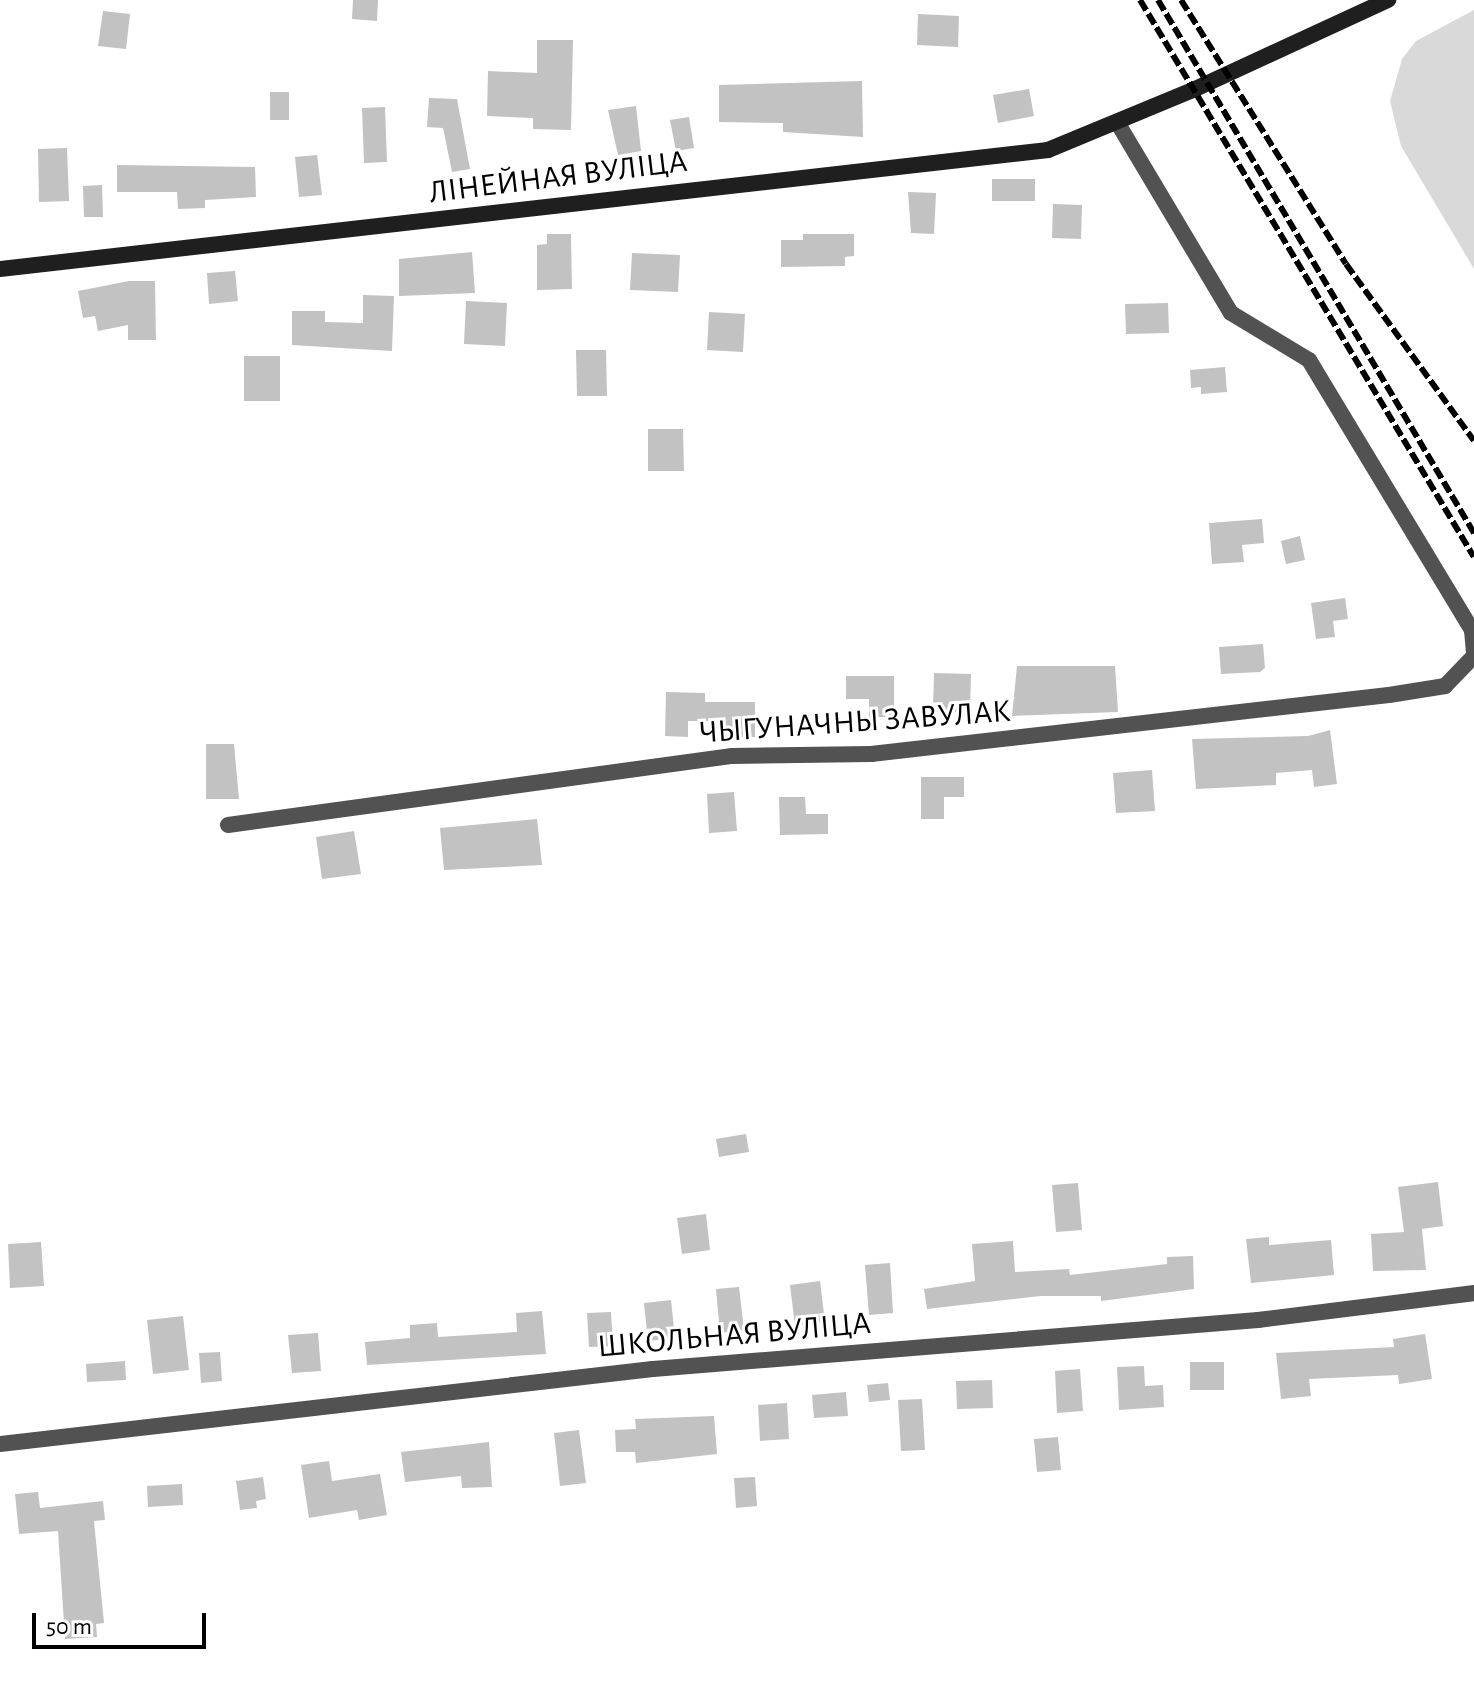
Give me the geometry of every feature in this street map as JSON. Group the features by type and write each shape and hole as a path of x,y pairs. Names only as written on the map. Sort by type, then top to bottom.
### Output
{"street":[{"name":"ЛІНЕЙНАЯ ВУЛІЦА","path":"0,269 1048,150 1388,0"},
{"name":"ЧЫГУНАЧНЫ ЗАВУЛАК","path":"228,825 732,756 871,754 1445,686 1474,654 1472,630 1309,360 1231,313 1117,122"},
{"name":"ШКОЛЬНАЯ ВУЛІЦА","path":"0,1444 653,1369 1258,1320 1474,1293"}],"shaded area":[{"path":"1474,10 1474,269 1401,146 1390,101 1402,59 1416,41"}],"building":[{"path":"353,0 378,0 377,21 352,19"},
{"path":"103,11 130,14 126,49 98,46"},
{"path":"918,14 959,16 958,47 917,45"},
{"path":"537,40 573,40 571,130 533,129 533,118 487,116 488,71 537,73"},
{"path":"862,81 863,137 783,132 783,123 719,122 719,85"},
{"path":"1029,89 1034,116 998,123 993,95"},
{"path":"270,92 289,92 289,120 270,120"},
{"path":"429,98 457,99 470,169 452,172 443,128 427,127"},
{"path":"636,106 641,151 618,155 608,110"},
{"path":"385,107 387,162 364,163 362,108"},
{"path":"689,117 694,148 676,151 670,120"},
{"path":"67,148 69,201 39,202 38,149"},
{"path":"317,155 322,195 299,197 295,157"},
{"path":"117,165 255,167 256,197 205,200 205,208 178,209 177,192 117,192"},
{"path":"992,179 1035,179 1035,201 992,201"},
{"path":"102,185 103,217 84,217 83,186"},
{"path":"908,192 936,193 934,234 911,233"},
{"path":"1053,204 1082,205 1081,239 1052,238"},
{"path":"547,234 571,234 572,289 537,290 537,245 547,244"},
{"path":"803,234 854,234 854,256 845,257 845,266 781,267 781,240 803,240"},
{"path":"472,252 475,293 399,296 399,259"},
{"path":"632,253 680,255 678,292 630,290"},
{"path":"235,271 238,301 209,304 207,273"},
{"path":"129,281 155,281 156,340 128,340 128,325 98,331 95,316 83,318 78,291"},
{"path":"363,295 394,296 392,351 292,345 292,311 325,311 325,322 363,323"},
{"path":"466,301 507,303 505,346 464,344"},
{"path":"1168,303 1169,333 1126,334 1125,304"},
{"path":"709,312 745,314 743,352 707,350"},
{"path":"576,350 606,350 607,396 577,396"},
{"path":"244,356 280,356 280,401 244,401"},
{"path":"1225,367 1227,392 1201,394 1201,387 1191,388 1190,370"},
{"path":"648,429 683,429 684,471 648,471"},
{"path":"1262,519 1264,543 1242,545 1244,562 1212,564 1209,523"},
{"path":"1300,536 1305,560 1286,564 1281,541"},
{"path":"1345,598 1348,619 1333,621 1335,637 1316,639 1311,603"},
{"path":"1263,644 1265,668 1260,672 1221,674 1219,647"},
{"path":"1017,666 1115,666 1118,712 1012,716"},
{"path":"934,673 971,674 970,713 933,711"},
{"path":"846,676 894,676 894,717 869,717 869,699 846,699"},
{"path":"666,692 705,693 705,702 755,702 755,737 730,737 730,726 723,726 723,721 688,721 688,737 665,736"},
{"path":"1330,730 1337,784 1314,787 1312,770 1276,773 1276,785 1196,789 1192,739 1308,736"},
{"path":"206,744 234,744 239,799 206,799"},
{"path":"1152,770 1155,811 1116,813 1113,773"},
{"path":"921,777 964,777 964,797 944,797 944,819 921,819"},
{"path":"734,792 737,831 709,833 707,794"},
{"path":"779,797 805,797 806,814 828,814 828,834 780,835"},
{"path":"537,819 542,865 444,870 440,828"},
{"path":"354,831 361,874 322,879 316,837"},
{"path":"746,1134 749,1152 719,1157 716,1139"},
{"path":"1438,1182 1443,1226 1422,1229 1426,1270 1373,1271 1371,1234 1404,1232 1398,1187"},
{"path":"1078,1183 1082,1230 1056,1232 1052,1185"},
{"path":"706,1214 710,1250 682,1254 677,1218"},
{"path":"1269,1237 1269,1245 1331,1240 1334,1275 1251,1283 1246,1239"},
{"path":"1013,1241 1015,1272 1069,1269 1070,1275 1167,1264 1167,1257 1193,1256 1194,1289 1101,1301 1101,1296 1041,1296 927,1309 924,1289 975,1281 972,1244"},
{"path":"41,1242 44,1286 10,1288 8,1244"},
{"path":"890,1263 893,1313 869,1315 865,1265"},
{"path":"820,1281 825,1322 795,1326 790,1285"},
{"path":"739,1287 744,1330 720,1333 716,1289"},
{"path":"671,1300 675,1338 648,1341 644,1303"},
{"path":"542,1311 546,1354 367,1365 365,1342 410,1338 410,1325 437,1323 438,1337 517,1332 516,1313"},
{"path":"611,1312 613,1346 589,1347 587,1313"},
{"path":"183,1316 189,1370 153,1374 147,1320"},
{"path":"318,1333 321,1371 292,1373 288,1335"},
{"path":"1425,1334 1432,1379 1399,1384 1398,1375 1309,1379 1311,1396 1281,1399 1276,1353 1394,1347 1393,1339"},
{"path":"220,1352 222,1381 201,1383 199,1353"},
{"path":"125,1361 126,1380 87,1382 86,1364"},
{"path":"1190,1362 1224,1362 1224,1390 1190,1390"},
{"path":"1144,1366 1145,1386 1163,1385 1164,1407 1119,1410 1117,1367"},
{"path":"1080,1369 1083,1411 1057,1413 1055,1371"},
{"path":"992,1380 993,1408 957,1409 956,1381"},
{"path":"888,1383 890,1400 869,1402 867,1385"},
{"path":"846,1392 848,1416 814,1418 812,1395"},
{"path":"922,1399 925,1450 901,1451 898,1400"},
{"path":"787,1403 789,1439 760,1441 758,1405"},
{"path":"714,1416 717,1454 636,1463 635,1452 616,1452 615,1430 636,1429 635,1419"},
{"path":"579,1430 586,1483 560,1486 554,1433"},
{"path":"1058,1437 1061,1470 1037,1472 1034,1439"},
{"path":"489,1442 492,1487 462,1488 461,1476 405,1482 401,1452"},
{"path":"329,1461 332,1481 380,1474 387,1515 359,1520 357,1510 309,1518 301,1465"},
{"path":"263,1477 266,1499 256,1501 257,1508 240,1510 236,1481"},
{"path":"755,1477 757,1506 736,1508 734,1478"},
{"path":"182,1484 183,1505 148,1507 147,1486"},
{"path":"38,1492 40,1508 103,1501 105,1520 94,1521 104,1623 96,1624 97,1637 65,1639 58,1531 19,1534 15,1494"}],"railway":[{"path":"1140,0 1474,557"},
{"path":"1158,0 1474,533"},
{"path":"1181,0 1346,264 1474,441"}]}
